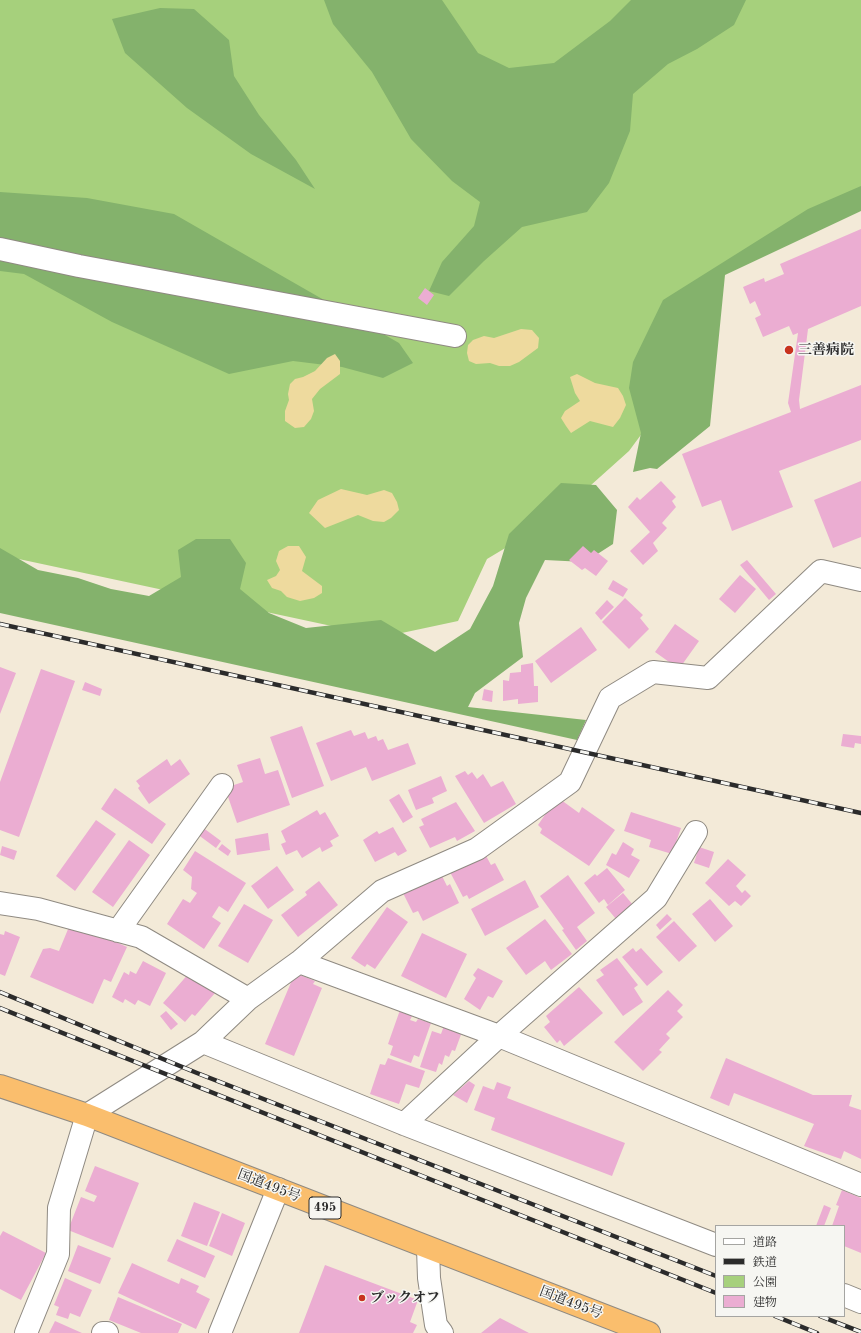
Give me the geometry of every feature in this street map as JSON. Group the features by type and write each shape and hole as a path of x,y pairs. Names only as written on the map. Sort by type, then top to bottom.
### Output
{"highway":[{"name":"国道495号","path":"0,1086 87,1116 649,1333"}],"street":[{"path":"0,249 79,266 455,336"},
{"path":"26,1333 58,1254 59,1208 87,1116 203,1042 248,999 298,962 382,891 477,849 570,782 610,698 653,672 708,678 821,571 861,580"},
{"path":"118,931 222,786"},
{"path":"404,1124 499,1036 656,898 696,832"},
{"path":"0,903 38,909 140,937 248,999"},
{"path":"298,962 499,1036 861,1185"},
{"path":"203,1042 404,1124 715,1245"},
{"path":"220,1333 278,1189"},
{"path":"428,1248 429,1278 436,1325 442,1333"},
{"path":"845,1295 861,1302"}],"green space":[{"path":"0,0 861,0 861,198 719,269 646,428 629,451 552,520 487,559 458,621 383,637 0,555"},
{"path":"324,0 442,0 478,53 509,68 554,63 610,21 631,0 746,0 734,25 697,49 668,64 633,94 630,131 609,183 587,212 522,227 484,261 449,296 429,291 442,262 474,226 480,202 452,181 411,139 372,72 333,24"},
{"path":"160,8 194,9 229,40 234,76 259,115 296,160 315,189 251,154 187,108 125,53 112,19"},
{"path":"861,186 861,211 725,275 710,426 657,469 650,468 633,472 641,433 629,388 633,362 663,300 808,209"},
{"path":"0,192 87,198 174,214 399,343 413,363 383,378 342,367 293,361 229,374 112,322 24,274 0,271"},
{"path":"561,483 596,485 617,510 613,544 585,562 545,560 526,598 519,623 523,657 475,693 468,707 586,720 577,740 0,613 0,548 38,570 78,578 111,589 149,596 181,577 178,550 196,539 230,539 246,563 240,589 269,613 306,628 381,620 435,652 470,629 493,586 509,534"}],"sand":[{"path":"521,329 532,330 539,338 538,348 519,362 510,366 499,366 490,363 476,364 469,361 467,353 468,345 473,340 484,336 494,338"},
{"path":"335,354 340,361 340,374 320,389 312,399 314,411 311,419 304,427 295,428 285,421 285,411 289,400 288,394 290,384 295,379 315,371 327,358"},
{"path":"577,374 595,383 618,388 626,405 620,418 613,427 590,421 571,433 566,426 561,418 565,411 580,401 575,393 570,377"},
{"path":"341,489 367,495 384,490 392,493 399,510 391,518 384,522 373,521 358,515 325,528 309,513 318,500"},
{"path":"288,546 299,546 306,557 302,571 322,586 322,593 314,598 300,601 287,597 281,591 272,588 267,580 276,576 280,570 276,561 279,551"}],"building":[{"path":"861,229 861,306 808,329 799,400 800,409 861,385 861,440 779,471 793,507 732,531 721,500 702,507 682,454 791,412 788,403 798,333 793,335 789,326 763,337 755,318 761,315 755,301 750,304 743,287 764,278 765,282 784,274 780,264"},
{"path":"425,288 434,295 427,305 418,298"},
{"path":"661,481 676,497 672,501 676,507 662,523 667,528 653,543 658,551 643,565 630,551 650,532 628,507 637,497 640,500"},
{"path":"861,481 861,537 833,548 814,500"},
{"path":"583,546 591,553 594,550 608,561 596,576 585,568 582,570 569,560"},
{"path":"747,560 776,594 769,600 740,565"},
{"path":"740,575 756,589 735,613 719,599"},
{"path":"613,580 628,589 623,597 608,589"},
{"path":"625,598 643,615 640,618 649,629 629,649 602,622"},
{"path":"607,600 614,607 601,620 595,613"},
{"path":"675,624 699,641 679,669 655,652"},
{"path":"581,627 597,650 551,683 535,661"},
{"path":"533,663 534,686 538,686 538,702 518,704 518,699 503,701 503,680 509,681 510,673 521,672 521,665"},
{"path":"0,667 16,673 0,714"},
{"path":"41,669 75,681 19,837 0,830 0,782"},
{"path":"85,682 102,689 100,696 82,690"},
{"path":"484,689 493,691 492,702 482,700"},
{"path":"302,726 324,786 292,798 270,737"},
{"path":"351,730 354,736 365,732 368,739 376,736 378,741 383,739 388,750 408,743 416,764 372,781 366,767 331,781 316,743"},
{"path":"843,734 861,736 861,744 855,743 854,748 841,746"},
{"path":"260,758 265,774 278,770 290,805 237,823 225,788 243,782 237,765"},
{"path":"167,759 171,766 180,759 190,774 149,804 138,788 140,786 136,781"},
{"path":"465,771 468,775 472,772 477,779 483,774 491,787 503,781 516,804 484,823 455,776"},
{"path":"441,776 447,791 432,798 434,803 416,810 408,790"},
{"path":"115,788 166,824 152,844 101,809"},
{"path":"399,794 413,817 403,823 389,800"},
{"path":"557,797 579,813 582,807 615,830 589,866 540,833 542,829 538,825"},
{"path":"456,802 475,831 457,841 455,837 430,848 419,827 424,825 421,819"},
{"path":"317,810 320,815 325,812 339,836 330,841 333,846 322,852 320,847 302,858 297,850 286,855 281,844 286,842 281,831"},
{"path":"631,812 681,828 672,854 649,847 651,840 624,831"},
{"path":"96,820 116,834 75,891 56,876"},
{"path":"202,827 221,841 216,848 197,834"},
{"path":"393,827 407,851 398,856 395,852 375,862 363,840 377,831 379,834"},
{"path":"268,833 270,850 237,855 235,839"},
{"path":"129,840 150,855 113,907 92,892"},
{"path":"623,842 634,849 631,855 640,860 629,878 606,865 612,853 616,855"},
{"path":"222,844 231,851 228,856 218,849"},
{"path":"2,846 17,851 14,860 0,855"},
{"path":"699,847 714,852 709,868 694,863"},
{"path":"195,851 246,883 228,912 219,906 212,917 221,923 204,949 167,924 183,899 190,903 197,893 191,889 192,877 183,870"},
{"path":"485,854 491,865 495,863 504,880 469,899 467,895 463,897 450,872"},
{"path":"728,859 746,875 736,886 742,893 745,890 751,896 741,906 735,901 729,906 705,883"},
{"path":"277,866 294,890 268,909 251,886"},
{"path":"607,868 625,890 608,905 604,899 599,903 584,883 595,874 597,876"},
{"path":"441,874 447,886 450,884 459,903 423,921 418,911 413,913 403,893"},
{"path":"568,875 595,913 577,927 587,941 576,950 562,930 564,929 540,896"},
{"path":"525,880 539,907 485,936 471,909"},
{"path":"319,881 338,905 298,937 281,915 307,895 305,892"},
{"path":"623,893 633,905 616,919 606,907"},
{"path":"710,899 733,926 715,942 692,914"},
{"path":"244,904 273,920 248,963 218,946"},
{"path":"387,907 408,922 375,969 367,964 365,967 351,958"},
{"path":"667,914 672,919 660,930 656,925"},
{"path":"545,919 572,954 551,970 545,961 526,975 506,948"},
{"path":"674,921 697,946 679,962 656,937"},
{"path":"71,922 127,947 111,982 104,979 93,1004 30,977 43,949 50,948 59,951"},
{"path":"5,931 20,937 5,976 0,974 0,934 4,935"},
{"path":"422,933 467,954 446,998 401,976"},
{"path":"633,948 636,952 641,948 663,972 647,986 622,957"},
{"path":"617,958 638,985 634,988 643,1002 623,1016 596,980 604,975 600,970"},
{"path":"143,961 166,973 150,1006 138,1000 135,1005 125,999 123,1003 112,997 124,972 129,975 130,971 136,974"},
{"path":"478,968 503,981 493,998 488,996 480,1010 464,999 476,978 473,975"},
{"path":"190,972 215,993 195,1016 192,1014 185,1022 163,1003"},
{"path":"295,973 315,981 313,984 322,988 294,1056 265,1044"},
{"path":"579,987 603,1013 564,1046 560,1040 557,1043 544,1027 550,1022 546,1016"},
{"path":"668,990 683,1005 677,1011 683,1017 666,1034 670,1038 659,1050 662,1052 643,1071 614,1042"},
{"path":"400,1010 413,1014 410,1020 416,1022 418,1019 431,1023 419,1057 414,1055 411,1063 390,1055 393,1046 388,1044"},
{"path":"166,1011 178,1024 171,1030 160,1016"},
{"path":"445,1023 463,1029 455,1051 452,1050 449,1057 445,1055 442,1065 439,1063 436,1072 420,1067 432,1031 441,1034"},
{"path":"388,1058 425,1071 419,1088 406,1084 399,1104 370,1094 380,1064 385,1065"},
{"path":"726,1058 813,1095 852,1095 849,1106 861,1110 861,1159 844,1151 841,1159 804,1146 814,1124 734,1093 729,1106 710,1098"},
{"path":"469,1081 475,1085 467,1103 453,1095"},
{"path":"497,1082 511,1087 507,1098 625,1143 612,1176 491,1130 495,1118 474,1110 483,1086 494,1090"},
{"path":"95,1166 139,1183 113,1248 68,1230 81,1197 94,1202 97,1196 85,1191"},
{"path":"842,1190 861,1198 861,1253 845,1246 845,1225 832,1225 839,1206 836,1205"},
{"path":"194,1202 220,1212 207,1246 181,1236"},
{"path":"824,1205 831,1208 824,1225 816,1225"},
{"path":"222,1213 245,1223 232,1256 209,1246"},
{"path":"3,1231 46,1253 21,1300 0,1289 0,1236"},
{"path":"177,1239 215,1256 205,1278 167,1261"},
{"path":"78,1245 111,1258 100,1284 68,1271"},
{"path":"132,1263 179,1284 181,1278 199,1286 196,1292 210,1299 196,1329 118,1293"},
{"name":"ブックオフ","path":"325,1265 418,1300 410,1322 417,1325 413,1333 299,1333"},
{"path":"65,1278 92,1290 80,1317 70,1313 68,1319 56,1315 59,1307 54,1305"},
{"path":"118,1297 182,1324 178,1333 141,1333 109,1320"},
{"path":"500,1318 529,1333 481,1333"},
{"path":"55,1321 82,1333 49,1333"}],"railway":[{"path":"0,624 861,813"},
{"path":"0,992 197,1073 715,1276"},
{"path":"0,1008 715,1293"},
{"path":"777,1317 817,1333"},
{"path":"823,1317 861,1332"}],"place":[{"name":"三善病院","path":"789,350"},
{"name":"ブックオフ","path":"362,1298"}]}
